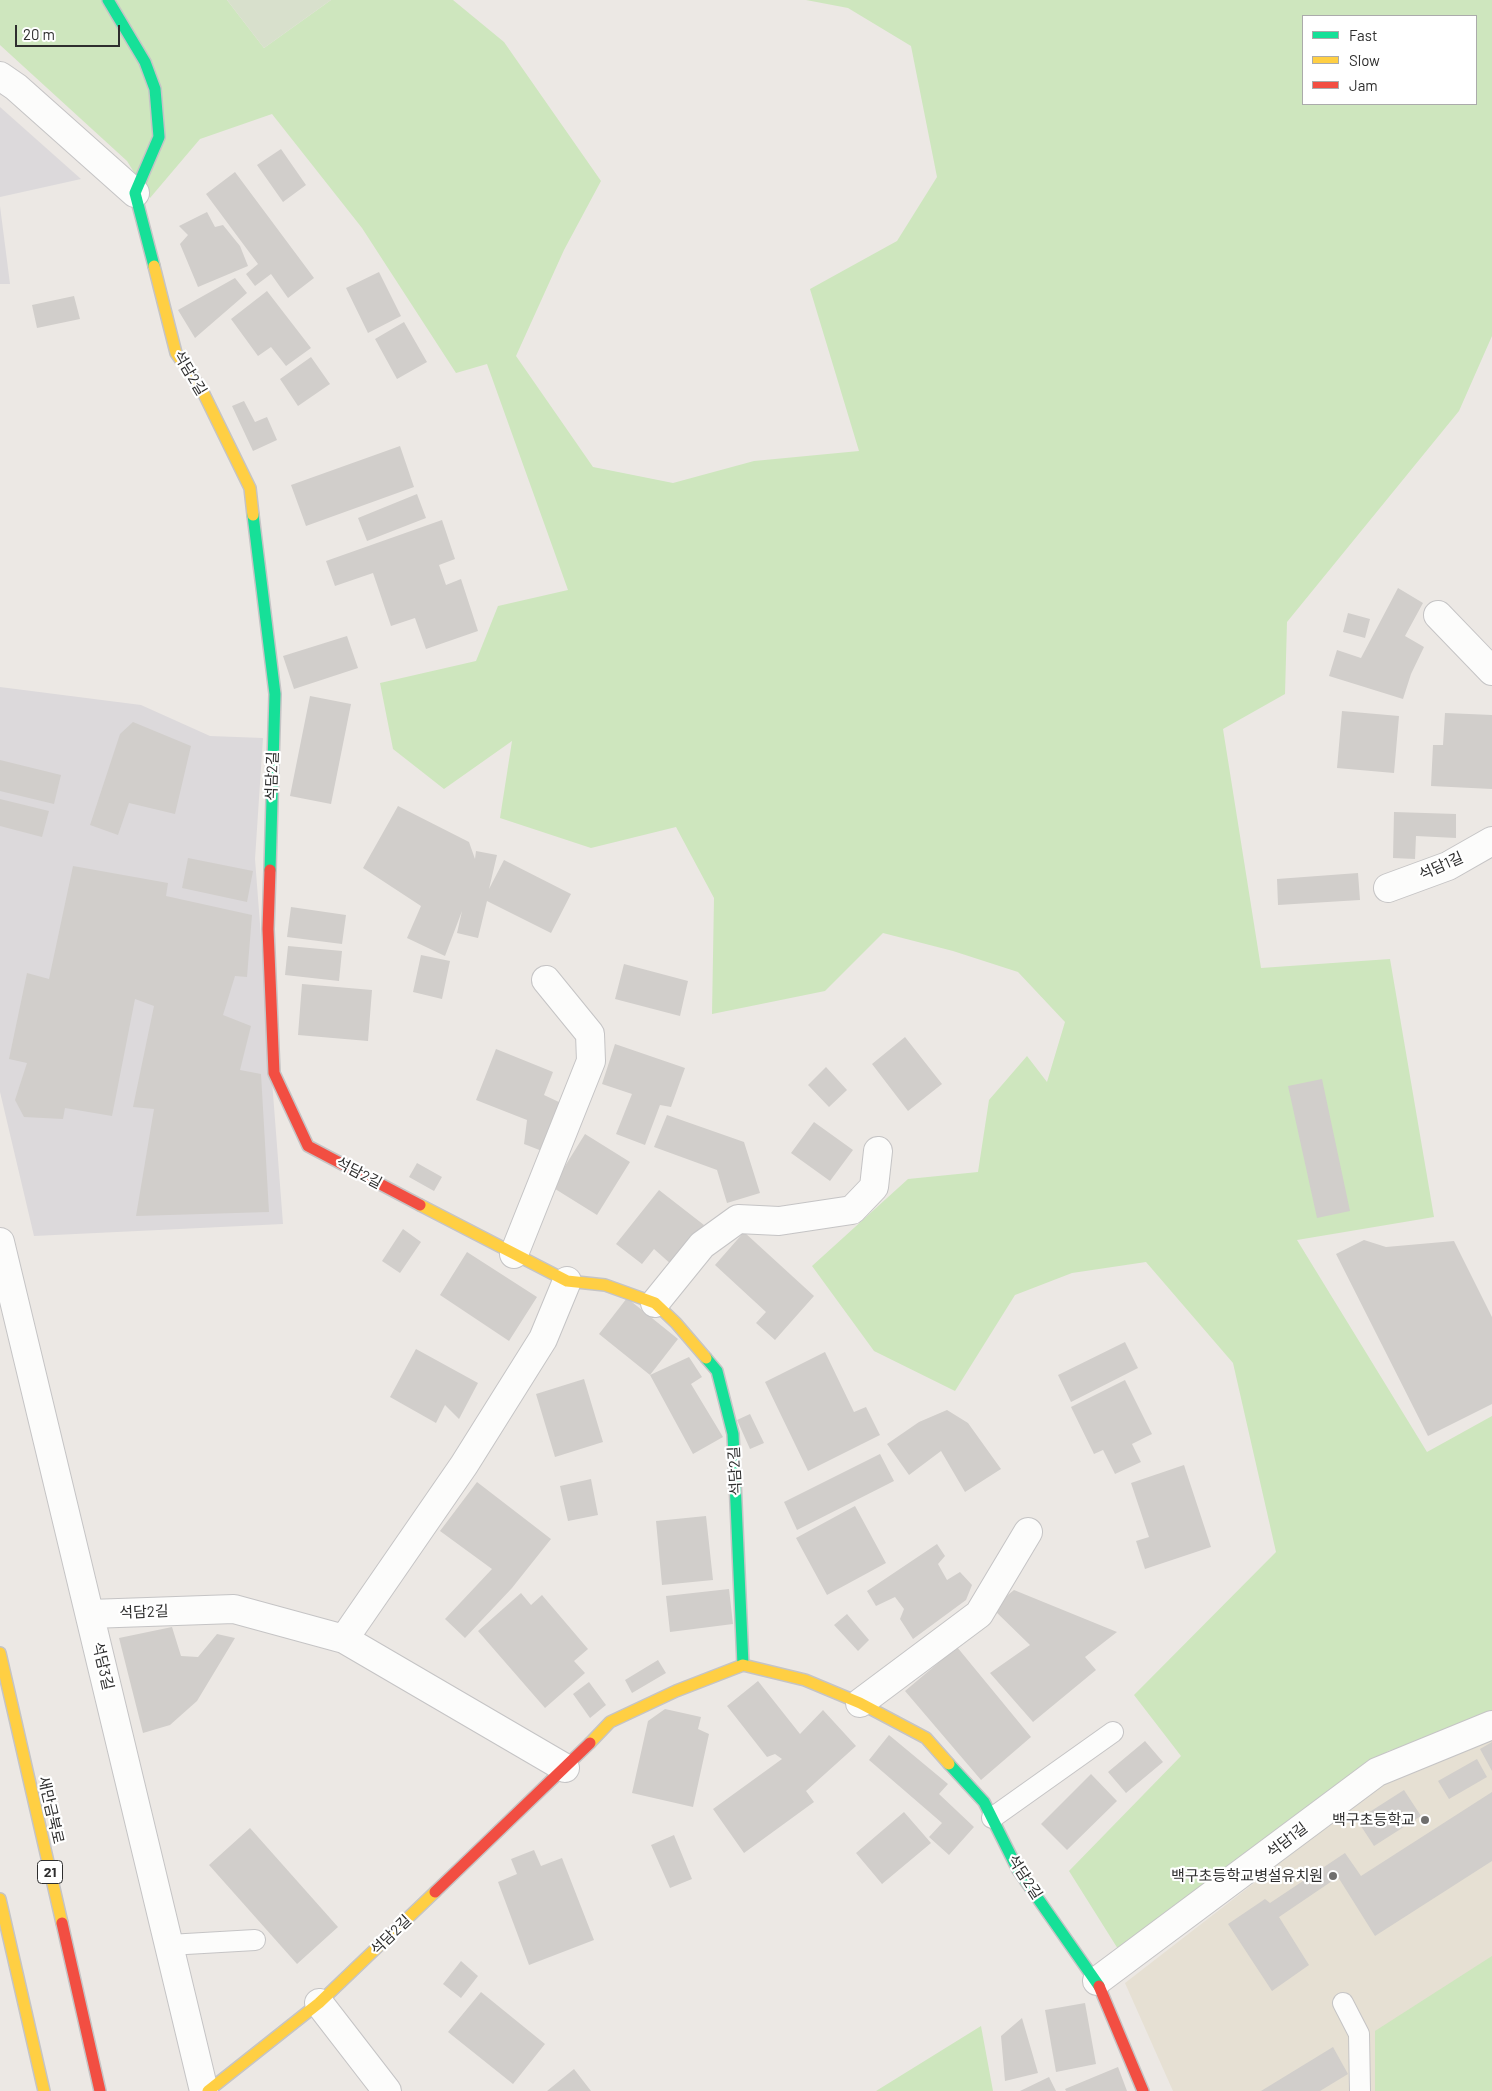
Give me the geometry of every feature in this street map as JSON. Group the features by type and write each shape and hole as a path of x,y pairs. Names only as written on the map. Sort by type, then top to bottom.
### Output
{"main road":[{"path":"108,0 145,62 155,90 159,136 135,193"},
{"name":"석담2길","path":"135,193 176,353 203,392 250,488 275,694 268,929 274,1073 308,1146 567,1281 604,1285 654,1303 676,1323 717,1371 733,1434 743,1665"},
{"name":"새만금북로","path":"0,1653 100,2091"},
{"name":"석담2길","path":"208,2091 320,2003 565,1768 610,1722 676,1691 743,1665 805,1680 860,1703 926,1738 984,1802 1018,1870 1096,1981 1143,2091"},
{"path":"0,1899 44,2091"}],"street":[{"path":"0,76 16,87 135,193"},
{"path":"1438,615 1492,672"},
{"name":"석담1길","path":"1388,888 1448,866 1492,841"},
{"path":"514,1254 591,1062 590,1034 546,980"},
{"path":"654,1303 702,1245 738,1219 778,1221 852,1210 874,1187 878,1151"},
{"name":"석담3길","path":"0,1242 204,2091"},
{"path":"344,1639 480,1440 542,1339 567,1281"},
{"path":"860,1703 979,1614 1028,1532"},
{"name":"석담2길","path":"90,1614 234,1609 344,1639 565,1768"},
{"name":"석담1길","path":"1096,1981 1377,1772 1492,1725"},
{"path":"320,2003 387,2091"}],"lane":[{"path":"992,1818 1113,1732"},
{"path":"169,1945 255,1940"},
{"path":"1343,2003 1359,2034 1360,2091"}],"shaded area":[{"path":"0,107 81,179 0,197"},
{"path":"0,206 10,284 0,284"},
{"path":"0,687 141,705 210,736 263,738 255,859 283,1224 34,1236 0,1092"},
{"path":"1492,1735 1492,2091 1173,2091 1125,1983 1378,1787 1452,1751"}],"green space":[{"path":"0,0 227,0 264,48 331,0 453,0 504,42 601,181 564,250 516,356 593,467 673,483 754,461 859,451 810,289 897,241 937,177 911,46 848,8 806,0 1492,0 1492,336 1459,411 1287,622 1285,694 1223,729 1261,968 1390,959 1434,1217 1297,1240 1427,1452 1492,1416 1492,1721 1388,1751 1118,1949 1069,1871 1181,1756 1134,1695 1276,1552 1233,1363 1146,1262 1072,1273 1015,1295 955,1391 874,1351 812,1266 908,1179 978,1172 989,1100 1027,1056 1047,1082 1065,1022 1018,972 953,951 883,933 825,991 712,1014 714,898 676,827 591,848 500,818 512,741 444,789 393,749 380,683 476,661 498,606 568,590 487,364 456,373 362,228 272,114 200,139 150,198 127,161 0,45"},
{"path":"227,0 331,0 264,48"},
{"path":"1492,1956 1492,2091 1375,2091 1375,2031"},
{"path":"981,2026 993,2091 876,2091"}],"building":[{"path":"281,149 306,185 283,202 257,165"},
{"path":"235,172 314,278 288,298 271,274 255,286 246,274 258,264 206,194"},
{"path":"207,212 215,227 223,225 240,246 248,266 198,287 180,244 188,235 179,226"},
{"path":"379,272 401,316 368,333 346,288"},
{"path":"235,278 247,293 195,338 178,310"},
{"path":"267,291 311,348 286,366 271,347 258,356 231,319"},
{"path":"74,296 80,319 37,328 32,305"},
{"path":"404,322 427,362 397,379 375,339"},
{"path":"311,357 330,384 298,406 280,379"},
{"path":"244,401 255,422 267,417 277,440 253,451 232,406"},
{"path":"400,446 414,487 306,526 291,485"},
{"path":"417,494 426,518 367,541 358,518"},
{"path":"442,520 455,559 439,565 446,585 461,579 478,631 426,649 415,618 391,626 373,573 335,586 326,561"},
{"path":"1398,588 1423,603 1405,636 1424,647 1411,674 1403,699 1329,676 1337,650 1361,658"},
{"path":"1348,613 1370,619 1365,638 1343,632"},
{"path":"347,636 358,668 294,689 283,656"},
{"path":"310,696 351,704 331,804 290,796"},
{"path":"1342,711 1399,716 1394,773 1337,768"},
{"path":"1445,713 1492,715 1492,789 1431,786 1433,745 1443,745"},
{"path":"133,722 191,746 175,814 129,803 118,835 90,825 120,734"},
{"path":"0,760 61,775 54,804 0,791"},
{"path":"0,799 49,811 42,837 0,826"},
{"path":"398,806 469,842 475,859 476,851 497,855 489,889 504,860 571,894 551,933 487,901 478,938 457,933 462,911 445,956 407,938 421,906 363,868"},
{"path":"1394,812 1456,814 1456,838 1416,836 1415,859 1393,858"},
{"path":"188,858 253,871 247,902 182,888"},
{"path":"73,866 168,883 166,896 252,915 247,977 235,976 223,1015 251,1026 240,1070 261,1074 269,1212 136,1216 154,1109 133,1107 154,1006 135,999 112,1116 65,1108 63,1119 24,1117 15,1100 27,1063 9,1059 27,973 49,979"},
{"path":"1358,873 1360,900 1278,905 1277,879"},
{"path":"291,907 346,915 342,944 287,937"},
{"path":"288,946 342,951 339,981 285,975"},
{"path":"421,955 450,961 442,999 413,992"},
{"path":"624,964 688,981 680,1016 615,999"},
{"path":"302,984 372,990 368,1041 298,1035"},
{"path":"905,1037 942,1084 908,1111 872,1064"},
{"path":"615,1044 685,1068 671,1107 660,1105 645,1145 616,1134 632,1094 602,1084"},
{"path":"496,1049 553,1072 544,1095 561,1103 542,1151 524,1144 527,1120 476,1100"},
{"path":"826,1067 847,1090 829,1107 808,1085"},
{"path":"1322,1079 1350,1211 1317,1218 1288,1086"},
{"path":"667,1115 744,1142 760,1193 727,1203 717,1170 654,1147"},
{"path":"814,1122 853,1150 830,1181 791,1153"},
{"path":"585,1134 630,1162 597,1215 552,1187"},
{"path":"417,1163 442,1177 434,1191 409,1177"},
{"path":"659,1190 704,1225 672,1265 654,1249 642,1264 616,1244"},
{"path":"403,1229 421,1242 400,1273 382,1261"},
{"path":"744,1232 814,1296 775,1340 756,1323 766,1312 715,1265"},
{"path":"1364,1240 1386,1247 1454,1241 1492,1317 1492,1404 1428,1436 1336,1254"},
{"path":"467,1252 537,1297 509,1341 440,1295"},
{"path":"627,1298 678,1339 650,1375 599,1334"},
{"path":"1125,1342 1138,1368 1071,1402 1058,1375"},
{"path":"416,1349 478,1383 459,1419 445,1405 436,1423 390,1397"},
{"path":"825,1352 854,1412 866,1407 880,1435 808,1471 765,1382"},
{"path":"689,1357 702,1377 691,1384 723,1437 693,1454 650,1375"},
{"path":"584,1379 603,1442 555,1457 536,1394"},
{"path":"1125,1380 1152,1434 1132,1444 1141,1462 1115,1474 1103,1450 1094,1454 1071,1407"},
{"path":"947,1410 968,1423 1001,1469 965,1492 941,1451 909,1475 887,1444 919,1422"},
{"path":"750,1414 764,1443 750,1449 737,1420"},
{"path":"880,1454 894,1481 797,1530 784,1502"},
{"path":"1184,1465 1211,1547 1145,1569 1136,1541 1149,1537 1131,1483"},
{"path":"591,1479 598,1515 568,1521 560,1486"},
{"path":"477,1482 551,1539 512,1588 465,1638 445,1619 492,1569 440,1531"},
{"path":"855,1506 886,1563 827,1595 796,1538"},
{"path":"706,1516 713,1580 662,1585 656,1521"},
{"path":"937,1544 945,1556 938,1564 947,1580 960,1572 972,1585 966,1600 913,1639 900,1619 904,1609 895,1597 876,1606 867,1591"},
{"path":"729,1589 733,1624 670,1632 666,1596"},
{"path":"1014,1590 1117,1632 1085,1657 1096,1670 1033,1722 990,1673 1030,1645 992,1608"},
{"path":"521,1593 531,1605 542,1595 588,1649 574,1661 585,1673 545,1708 478,1631"},
{"path":"847,1614 869,1640 858,1651 834,1625"},
{"path":"172,1627 181,1656 198,1657 217,1634 235,1638 197,1701 170,1725 143,1733 119,1638"},
{"path":"957,1647 1031,1737 981,1780 905,1691"},
{"path":"658,1660 666,1673 632,1693 625,1680"},
{"path":"758,1681 800,1734 823,1710 856,1746 806,1791 814,1802 744,1853 713,1809 782,1759 775,1754 767,1757 727,1706"},
{"path":"589,1682 606,1705 590,1718 573,1694"},
{"path":"665,1709 701,1717 698,1729 709,1734 693,1807 632,1793 648,1721"},
{"path":"889,1735 948,1784 939,1794 974,1827 949,1855 929,1837 942,1823 869,1760"},
{"path":"1145,1741 1163,1762 1126,1793 1108,1772"},
{"path":"1492,1742 1492,1771 1480,1749"},
{"path":"1477,1759 1487,1777 1449,1799 1438,1781"},
{"path":"1091,1774 1117,1801 1067,1850 1041,1824"},
{"path":"1404,1790 1421,1816 1374,1846 1357,1820"},
{"path":"1492,1792 1492,1861 1375,1936 1338,1877 1279,1917 1309,1965 1272,1991 1228,1924 1265,1899 1270,1903 1345,1853 1361,1876"},
{"path":"904,1812 931,1843 882,1884 856,1853"},
{"path":"250,1828 338,1927 297,1964 209,1865"},
{"path":"674,1835 692,1879 670,1888 651,1845"},
{"path":"534,1850 541,1866 562,1858 594,1940 529,1965 498,1882 517,1874 511,1859"},
{"path":"461,1961 478,1976 461,1998 443,1984"},
{"path":"481,1992 545,2044 513,2084 448,2032"},
{"path":"1085,2003 1096,2064 1056,2072 1045,2010"},
{"path":"1022,2018 1038,2073 1005,2081 1001,2036"},
{"path":"1333,2047 1348,2074 1320,2091 1261,2091"},
{"path":"1118,2067 1127,2091 1066,2091 1065,2089"},
{"path":"574,2069 591,2091 547,2091"},
{"path":"1049,2077 1056,2091 1020,2091"}],"traffic: fast":[{"path":"108,0 145,62 155,89 159,137 135,193 154,266"},
{"path":"253,515 275,694 270,870"},
{"path":"706,1358 717,1371 733,1434 743,1665"},
{"path":"949,1764 984,1802 1018,1870 1099,1986"}],"traffic: slow":[{"path":"154,266 176,353 203,392 250,488 253,515"},
{"path":"420,1205 567,1281 605,1285 655,1303 676,1323 706,1358"},
{"path":"0,1653 62,1923"},
{"path":"590,1743 610,1722 676,1691 743,1665 805,1680 860,1703 926,1738 949,1764"},
{"path":"208,2091 319,2003 435,1892"},
{"path":"0,1899 44,2091"}],"traffic: jam":[{"path":"270,870 268,929 274,1073 308,1146 420,1205"},
{"path":"435,1892 590,1743"},
{"path":"62,1923 100,2091"},
{"path":"1099,1986 1143,2091"}],"place":[{"name":"백구초등학교","path":"1425,1820"},
{"name":"백구초등학교병설유치원","path":"1333,1876"}]}
